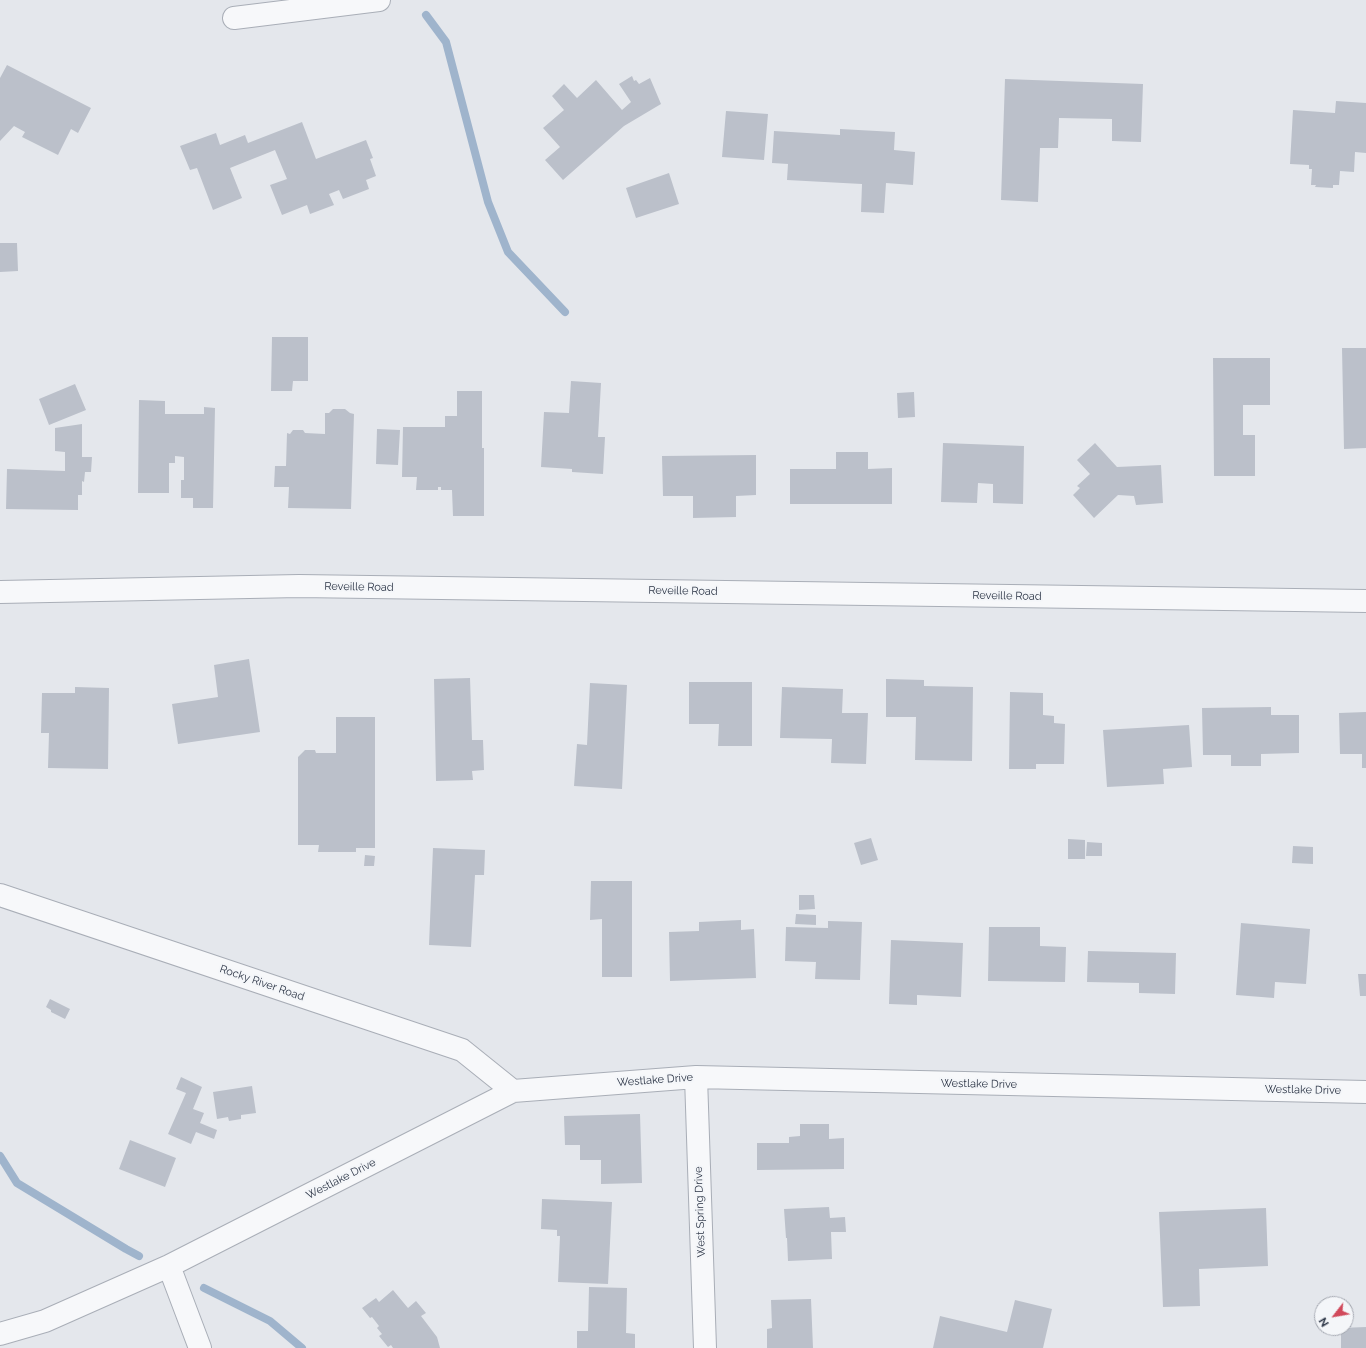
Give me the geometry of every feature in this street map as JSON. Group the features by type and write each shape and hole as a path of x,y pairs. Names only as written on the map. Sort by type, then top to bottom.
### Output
{"street":[{"path":"234,18 379,0"},
{"name":"Reveille Road","path":"0,592 299,586 1366,601"},
{"name":"Rocky River Road","path":"0,895 462,1050 513,1091"},
{"name":"Westlake Drive","path":"0,1334 44,1322 169,1266 513,1091 696,1077 1366,1092"},
{"name":"West Spring Drive","path":"696,1077 705,1348"},
{"path":"169,1266 200,1348"}],"building":[{"path":"7,65 91,108 78,133 71,129 58,155 22,137 25,132 14,126 0,141 0,78"},
{"path":"632,76 634,81 636,80 639,84 650,78 661,104 624,126 563,180 545,160 560,147 543,128 564,110 552,96 564,84 577,98 596,80 622,110 631,102 619,84"},
{"path":"1005,79 1143,84 1141,142 1112,141 1112,119 1059,118 1058,148 1040,148 1038,202 1001,200"},
{"path":"1336,101 1366,103 1366,153 1355,152 1354,172 1340,171 1339,185 1333,185 1333,188 1315,187 1316,185 1311,185 1312,169 1309,169 1309,165 1290,164 1293,110 1335,113"},
{"path":"726,111 768,114 764,160 722,157"},
{"path":"302,122 316,159 366,140 373,158 370,159 376,176 366,180 369,189 343,199 339,190 329,194 334,205 310,214 307,205 282,215 270,185 287,179 275,150 230,168 242,198 213,210 197,168 190,170 180,146 216,133 220,145 245,135 248,143"},
{"path":"840,129 895,132 894,150 915,152 913,185 886,183 884,213 861,212 862,184 787,180 788,164 772,163 774,131 840,135"},
{"path":"669,173 679,204 636,218 626,188"},
{"path":"0,243 17,243 18,271 0,272"},
{"path":"272,337 308,337 308,381 293,381 292,391 271,391"},
{"path":"1342,348 1366,348 1366,448 1344,449"},
{"path":"1213,358 1270,358 1270,405 1243,405 1243,435 1255,435 1255,476 1214,476"},
{"path":"571,381 601,383 598,437 605,437 603,474 572,472 572,469 541,467 544,412 569,413"},
{"path":"75,384 86,410 49,425 39,399"},
{"path":"457,391 482,391 484,516 453,516 452,490 441,490 441,487 438,487 438,490 416,490 417,477 402,477 403,427 445,427 445,416 457,416"},
{"path":"914,392 915,417 898,418 897,393"},
{"path":"139,400 165,401 165,414 204,414 204,407 215,408 213,508 193,508 193,498 181,498 181,480 184,480 184,457 175,456 175,463 169,463 169,493 138,493"},
{"path":"333,409 345,409 354,414 351,509 288,508 289,487 274,487 275,466 286,466 287,433 290,434 293,430 303,430 305,433 325,434 325,413 329,413"},
{"path":"82,424 82,457 92,457 91,472 85,472 84,482 82,481 82,495 78,495 78,510 6,509 7,469 65,471 65,452 55,451 55,428"},
{"path":"377,429 400,430 398,465 376,464"},
{"path":"943,443 1024,446 1023,504 993,503 993,484 978,483 977,503 941,502"},
{"path":"1095,443 1117,467 1161,465 1163,503 1136,505 1134,496 1118,495 1094,518 1073,495 1080,488 1077,486 1090,474 1077,460"},
{"path":"836,452 868,452 868,469 892,468 892,504 790,504 790,469 836,469"},
{"path":"756,455 756,495 736,496 736,517 693,518 693,496 663,496 662,456"},
{"path":"249,659 260,732 178,744 172,704 218,697 214,665"},
{"path":"470,678 472,740 483,740 484,770 472,771 473,780 436,781 434,679"},
{"path":"886,679 924,680 924,686 973,687 972,761 915,760 916,717 886,717"},
{"path":"689,682 752,682 752,746 718,746 719,724 689,724"},
{"path":"590,683 627,685 622,789 574,786 577,744 587,745"},
{"path":"75,687 109,688 108,769 48,768 49,733 41,733 42,693 75,693"},
{"path":"782,687 843,689 842,713 868,713 866,764 831,763 832,739 780,738"},
{"path":"1010,692 1043,693 1043,715 1054,716 1054,723 1065,724 1064,764 1036,764 1036,769 1009,769"},
{"path":"1271,707 1271,715 1299,715 1299,753 1261,754 1261,766 1231,766 1231,755 1203,755 1202,708"},
{"path":"1366,712 1366,768 1362,768 1362,754 1340,754 1339,713"},
{"path":"336,717 375,717 375,848 356,848 356,852 318,852 319,845 298,845 298,757 305,750 315,750 316,753 336,753"},
{"path":"1189,725 1192,767 1163,769 1164,784 1107,787 1103,730"},
{"path":"871,838 878,860 861,865 854,843"},
{"path":"1068,839 1085,840 1085,859 1068,859"},
{"path":"1087,842 1102,843 1102,856 1086,856"},
{"path":"1293,846 1313,847 1313,864 1292,863"},
{"path":"433,848 485,850 484,875 475,875 471,947 429,945"},
{"path":"365,855 375,856 374,866 364,866"},
{"path":"591,881 632,881 632,977 602,977 602,919 590,920"},
{"path":"799,895 814,895 815,909 799,910"},
{"path":"796,914 816,915 816,925 795,924"},
{"path":"741,920 741,930 754,929 756,978 670,981 669,932 699,931 699,922"},
{"path":"828,921 862,922 860,980 815,979 816,962 785,961 786,927 828,928"},
{"path":"1241,923 1310,929 1306,984 1275,982 1274,998 1236,995"},
{"path":"989,927 1040,927 1040,946 1066,947 1065,982 988,981"},
{"path":"891,940 963,943 961,997 917,995 917,1005 889,1004"},
{"path":"1088,951 1176,953 1175,994 1139,993 1139,983 1087,982"},
{"path":"1358,974 1366,974 1366,996 1360,996"},
{"path":"50,999 70,1009 65,1019 51,1012 51,1010 46,1007"},
{"path":"181,1077 202,1087 193,1109 204,1113 200,1123 217,1130 214,1139 196,1132 191,1144 168,1134 186,1093 176,1089"},
{"path":"252,1086 256,1113 241,1115 241,1119 229,1121 228,1117 217,1119 213,1092"},
{"path":"640,1114 642,1183 601,1184 601,1160 580,1160 580,1145 565,1145 564,1116"},
{"path":"800,1124 829,1124 829,1139 844,1138 844,1169 757,1170 757,1143 789,1143 789,1137 800,1136"},
{"path":"130,1140 176,1158 165,1187 119,1169"},
{"path":"542,1199 612,1202 608,1284 558,1282 560,1236 557,1236 557,1230 541,1229"},
{"path":"829,1207 830,1218 845,1217 846,1232 831,1232 832,1259 788,1261 784,1209"},
{"path":"1266,1208 1268,1266 1199,1269 1200,1306 1163,1307 1159,1212"},
{"path":"589,1287 627,1288 626,1333 635,1334 635,1348 577,1348 577,1331 588,1331"},
{"path":"393,1290 408,1308 416,1301 426,1313 421,1316 437,1337 440,1348 393,1348 391,1345 388,1347 379,1336 382,1334 377,1328 379,1326 362,1308 376,1298 379,1302"},
{"path":"811,1299 813,1348 767,1348 767,1329 772,1328 771,1300"},
{"path":"1015,1300 1052,1309 1043,1348 933,1348 940,1316 1007,1332"},
{"path":"1354,1327 1366,1327 1366,1348 1341,1348 1341,1336 1354,1336"}],"waterway":[{"path":"426,15 446,42 488,202 508,252 565,312"},
{"path":"0,1156 17,1183 139,1256"},
{"path":"204,1288 270,1321 302,1348"}]}
